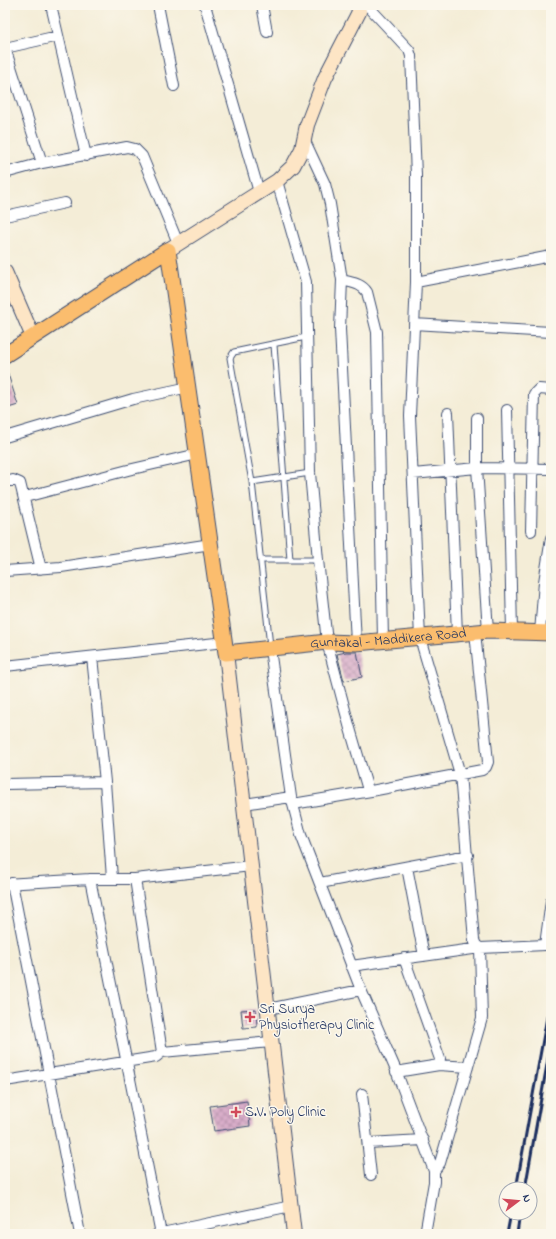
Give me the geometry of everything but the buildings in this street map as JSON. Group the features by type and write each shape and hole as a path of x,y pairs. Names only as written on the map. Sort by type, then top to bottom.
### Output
{"main road":[{"path":"5,355 173,247 189,387 225,648"},
{"name":"Guntakal - Maddikera Road","path":"225,648 270,649 328,642 356,643 481,632 512,631 545,633"}],"street":[{"path":"51,5 86,156"},
{"path":"158,5 174,86"},
{"path":"205,5 258,192"},
{"path":"262,5 267,32"},
{"path":"6,171 127,147 135,149 142,156 173,247 277,181 293,166 302,149 325,78 359,12 358,5"},
{"path":"368,5 409,50 411,56 416,175 416,282 410,416 420,638 460,774 474,940 476,945 480,948 482,1018 440,1163 434,1171"},
{"path":"42,163 5,48 58,36"},
{"path":"304,139 325,184 330,204 342,280 340,329 356,643"},
{"path":"277,181 306,282 310,473 318,560 328,642 366,788 371,791"},
{"path":"5,216 65,203"},
{"path":"416,282 551,256"},
{"path":"5,272 33,337"},
{"path":"342,280 362,285 367,292 377,332 383,640"},
{"path":"414,324 551,332"},
{"path":"5,437 134,399 189,387"},
{"path":"530,531 534,394 539,390 551,390"},
{"path":"507,410 512,631"},
{"path":"448,413 457,634"},
{"path":"244,804 371,791 482,770 488,762 481,632 477,418"},
{"path":"25,497 128,470 198,454"},
{"path":"413,474 477,468 551,469"},
{"path":"5,482 13,480 18,481 25,497 41,568"},
{"path":"545,633 544,582 551,538"},
{"path":"5,571 61,567 211,544"},
{"path":"5,666 92,657 225,648 294,1234"},
{"path":"270,649 292,800 301,835 351,966 396,1072 434,1171 434,1182 425,1234"},
{"path":"92,657 105,782 112,878"},
{"path":"5,784 105,782"},
{"path":"320,883 468,855"},
{"path":"80,1234 9,884 112,878 135,879 251,866"},
{"path":"406,867 424,956"},
{"path":"90,879 159,1234 291,1206"},
{"path":"135,879 162,1052"},
{"path":"351,966 480,948 545,945 551,901"},
{"path":"404,958 440,1059 439,1066"},
{"path":"268,1009 361,990"},
{"path":"5,1081 156,1057 162,1052 271,1042"},
{"path":"396,1072 439,1066 468,1067"},
{"path":"362,1094 371,1175"},
{"path":"368,1144 422,1140"}],"lane":[{"path":"270,649 252,482 230,358 234,352 274,345 306,337"},
{"path":"274,345 290,560"},
{"path":"252,482 310,473"},
{"path":"261,560 318,560"}],"railway":[{"path":"517,1181 551,995"},
{"path":"526,1181 551,1042"},
{"path":"507,1234 509,1221"},
{"path":"517,1234 519,1221"}],"place":[{"name":"Sri Surya Physiotherapy Clinic","path":"250,1017"},
{"name":"S.V. Poly Clinic","path":"236,1112"}]}
